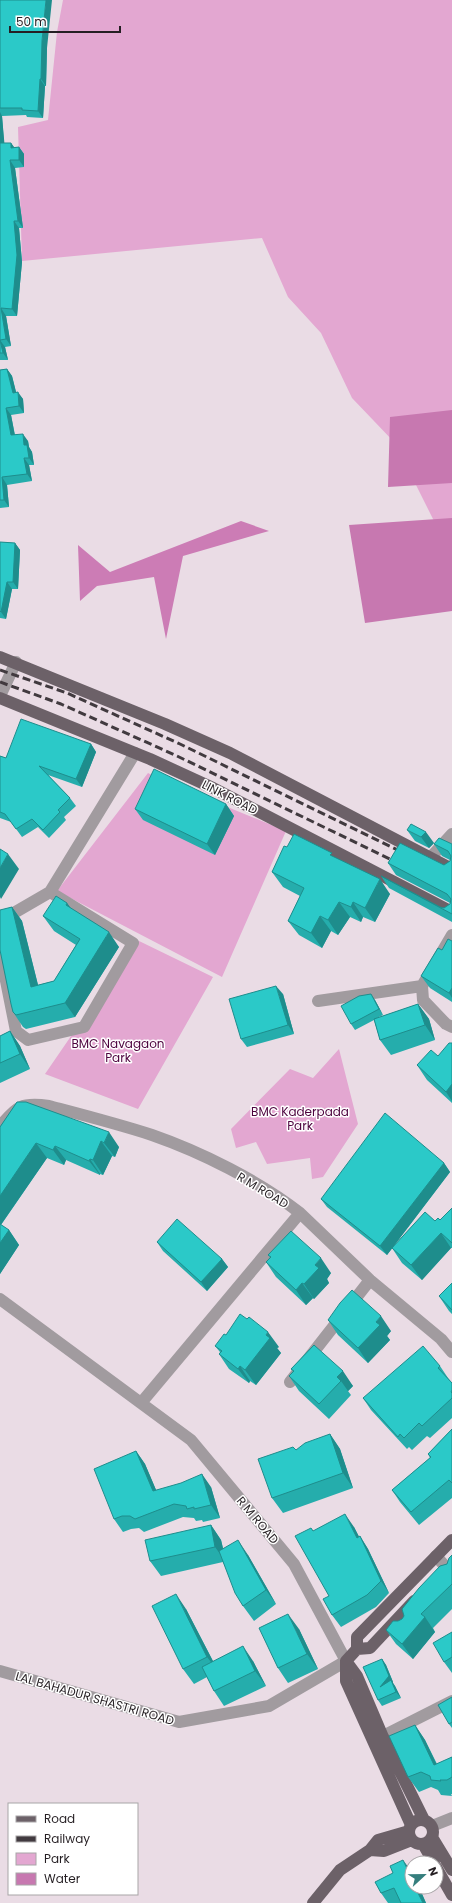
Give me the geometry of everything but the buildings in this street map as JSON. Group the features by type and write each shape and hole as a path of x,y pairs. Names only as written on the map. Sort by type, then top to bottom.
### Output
{"main road":[{"path":"0,657 16,662 165,724 230,753 452,869"},
{"name":"LINK ROAD","path":"0,697 135,753 213,788 452,912"},
{"path":"357,1650 357,1637 452,1540"},
{"path":"435,1578 450,1567"},
{"path":"346,1661 357,1650 370,1648 424,1590"},
{"name":"R M ROAD","path":"346,1661 346,1681 378,1739 431,1855"},
{"path":"313,1903 340,1870 370,1850 378,1840 421,1832"},
{"name":"R M ROAD","path":"421,1832 452,1870"},
{"path":"444,1881 452,1895"}],"street":[{"path":"0,697 16,662"},
{"path":"0,921 50,892 135,753"},
{"path":"431,857 452,834"},
{"path":"0,951 16,1031 28,1040 84,1027 133,943 50,892"},
{"path":"452,935 422,986 423,1000 446,1024 452,1027"},
{"path":"318,1000 422,986"},
{"name":"R M ROAD","path":"0,1127 12,1111 33,1104 49,1106 152,1135 201,1155 279,1197 300,1213 141,1402"},
{"path":"300,1213 370,1280 441,1339 452,1352"},
{"path":"290,1382 370,1280"},
{"name":"R M ROAD","path":"0,1299 141,1402 190,1440 294,1564 346,1661"},
{"path":"436,1556 450,1567"},
{"path":"386,1608 407,1629"},
{"name":"LAL BAHADUR SHASTRI ROAD","path":"0,1671 179,1722 269,1706 346,1661"},
{"path":"378,1739 452,1701"},
{"path":"421,1832 452,1818"}],"green space":[{"path":"63,0 452,0 452,557 395,443 352,398 321,333 288,297 262,238 22,261 18,127 48,120 57,32"},
{"path":"148,773 286,831 222,977 57,891"},
{"name":"BMC Navagaon Park","path":"137,940 213,977 138,1109 45,1074"},
{"name":"BMC Kaderpada Park","path":"339,1049 358,1124 323,1177 312,1179 310,1158 267,1164 256,1142 236,1148 231,1129 290,1069 313,1078"}],"shaded area":[{"path":"241,521 269,531 183,556 166,639 154,577 97,586 80,601 78,545 110,572"}],"water":[{"path":"452,410 452,483 388,487 390,417"},
{"path":"452,518 452,611 365,623 349,525"}],"railway":[{"path":"0,670 67,693 180,744 406,854"},
{"path":"0,682 61,704 175,755 400,864"}]}
